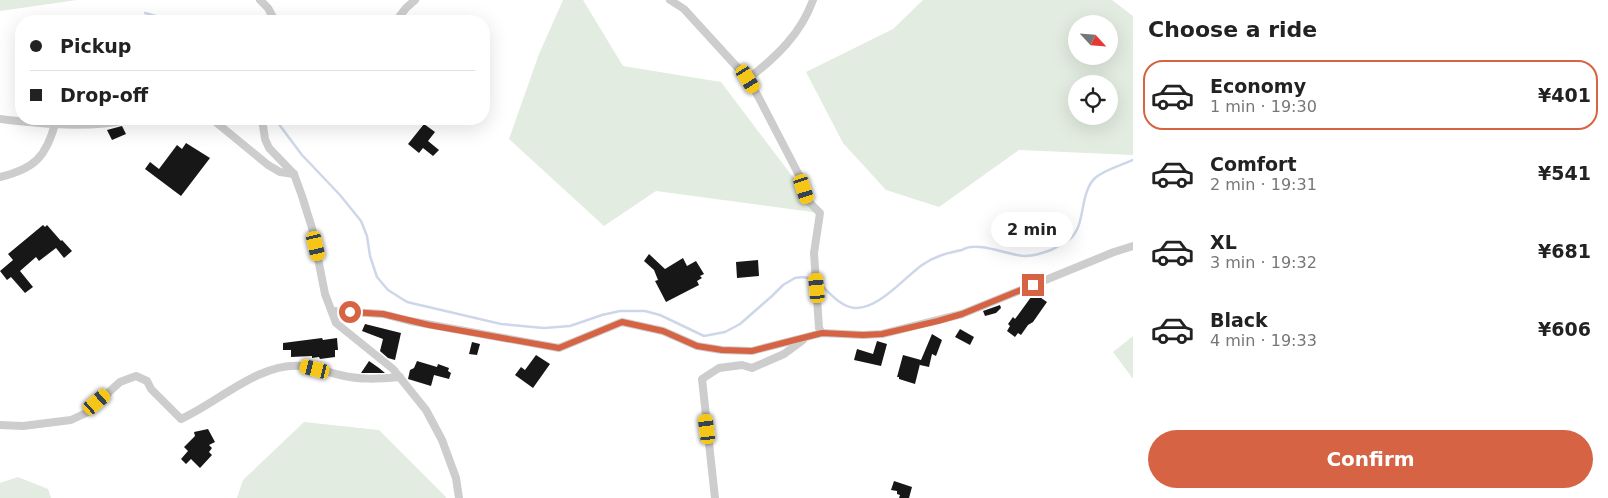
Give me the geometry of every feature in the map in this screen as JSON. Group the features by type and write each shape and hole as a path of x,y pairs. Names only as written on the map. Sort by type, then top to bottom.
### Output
{"street":[{"path":"260,0 272,15"},
{"path":"401,15 416,0"},
{"path":"670,0 684,9 748,79 760,98 800,177 808,201 820,213 814,254 819,328 822,333"},
{"path":"748,79 769,62 794,37 808,16 813,0"},
{"path":"0,119 15,120"},
{"path":"0,177 15,173 40,158 55,125"},
{"path":"219,125 268,165 280,172 294,174"},
{"path":"263,125 264,139 269,148 294,174 312,228 326,294 336,323 376,354 400,377 426,410 442,440 456,478 458,498"},
{"path":"332,311 383,314 429,325 559,348 622,322 663,331 697,346 722,350 752,351 822,333 882,334 938,321 962,314 1133,246"},
{"path":"715,498 702,379 718,368 742,366 752,368 784,354 806,337"},
{"path":"0,425 23,426 71,420 86,413 120,382 136,376 147,381 151,389 181,418 200,410 237,386 279,368 302,366 369,380 400,377"}],"shaded area":[{"path":"0,0 77,0 0,11"},
{"path":"563,0 583,0 623,66 721,82 820,213 656,191 604,226 509,139 539,54"},
{"path":"923,0 1112,0 1133,16 1133,155 1019,150 939,207 886,190 843,143 806,72 893,29"},
{"path":"1133,336 1133,379 1113,352"},
{"path":"304,422 379,430 446,498 237,498 243,480"},
{"path":"18,477 48,489 51,498 0,498 0,483"}],"building":[{"path":"423,125 425,125 435,132 428,141 439,150 433,156 423,148 419,153 408,144"},
{"path":"122,126 126,134 112,140 107,130"},
{"path":"186,143 210,158 181,196 145,169 150,162 159,169 177,145 182,149"},
{"path":"43,225 45,227 47,225 72,251 64,258 56,248 39,261 36,257 20,271 33,287 25,293 11,277 7,280 0,271 13,260 8,254"},
{"path":"649,254 665,269 683,258 687,266 696,261 704,274 697,281 699,285 666,302 655,281 658,280 654,270 644,261"},
{"path":"758,260 759,276 737,278 736,262"},
{"path":"1034,293 1047,302 1033,322 1028,325 1021,335 1018,333 1015,337 1007,331 1010,326 1008,324 1013,317 1015,319"},
{"path":"1000,305 1001,308 996,313 985,316 983,311"},
{"path":"365,324 401,333 395,360 388,358 380,351 383,339 362,331"},
{"path":"960,329 974,337 970,345 955,337"},
{"path":"932,334 942,340 936,356 932,354 929,367 920,364 915,384 899,379 897,377 903,355 921,360"},
{"path":"322,338 323,340 337,338 338,350 335,350 335,357 320,359 319,357 312,358 312,356 291,357 291,350 283,350 283,343"},
{"path":"877,341 887,344 881,366 854,360 857,349 873,354"},
{"path":"472,342 480,344 477,355 469,354"},
{"path":"536,355 550,364 533,388 515,375 521,367 525,370"},
{"path":"369,361 379,368 385,373 361,373"},
{"path":"417,361 437,367 438,364 449,368 448,371 451,373 449,379 434,375 431,386 408,379 410,370 414,368"},
{"path":"208,429 215,442 209,445 212,448 209,452 212,455 200,468 191,459 186,464 181,459 188,451 184,447 195,436 194,432"},
{"path":"894,481 912,487 909,498 899,498 900,495 897,494 897,491 891,490"}],"waterway":[{"path":"145,13 152,15"},
{"path":"280,125 302,155 340,195 361,221 367,236 370,256 377,277 388,290 407,302 501,324 544,328 570,326 620,311 645,311 660,315 704,336 725,332 740,324 783,285 795,278 813,279"},
{"path":"818,282 844,305 855,308 864,307 873,304 891,292 922,265 932,259 968,247 984,248 1025,256 1051,250 1069,240 1076,232 1087,192 1095,178 1108,170 1133,160"}],"route":[{"path":"350,312 383,314 429,325 559,348 622,322 663,331 697,346 722,350 752,351 822,333 882,334 938,321 962,314 1033,285"}]}
